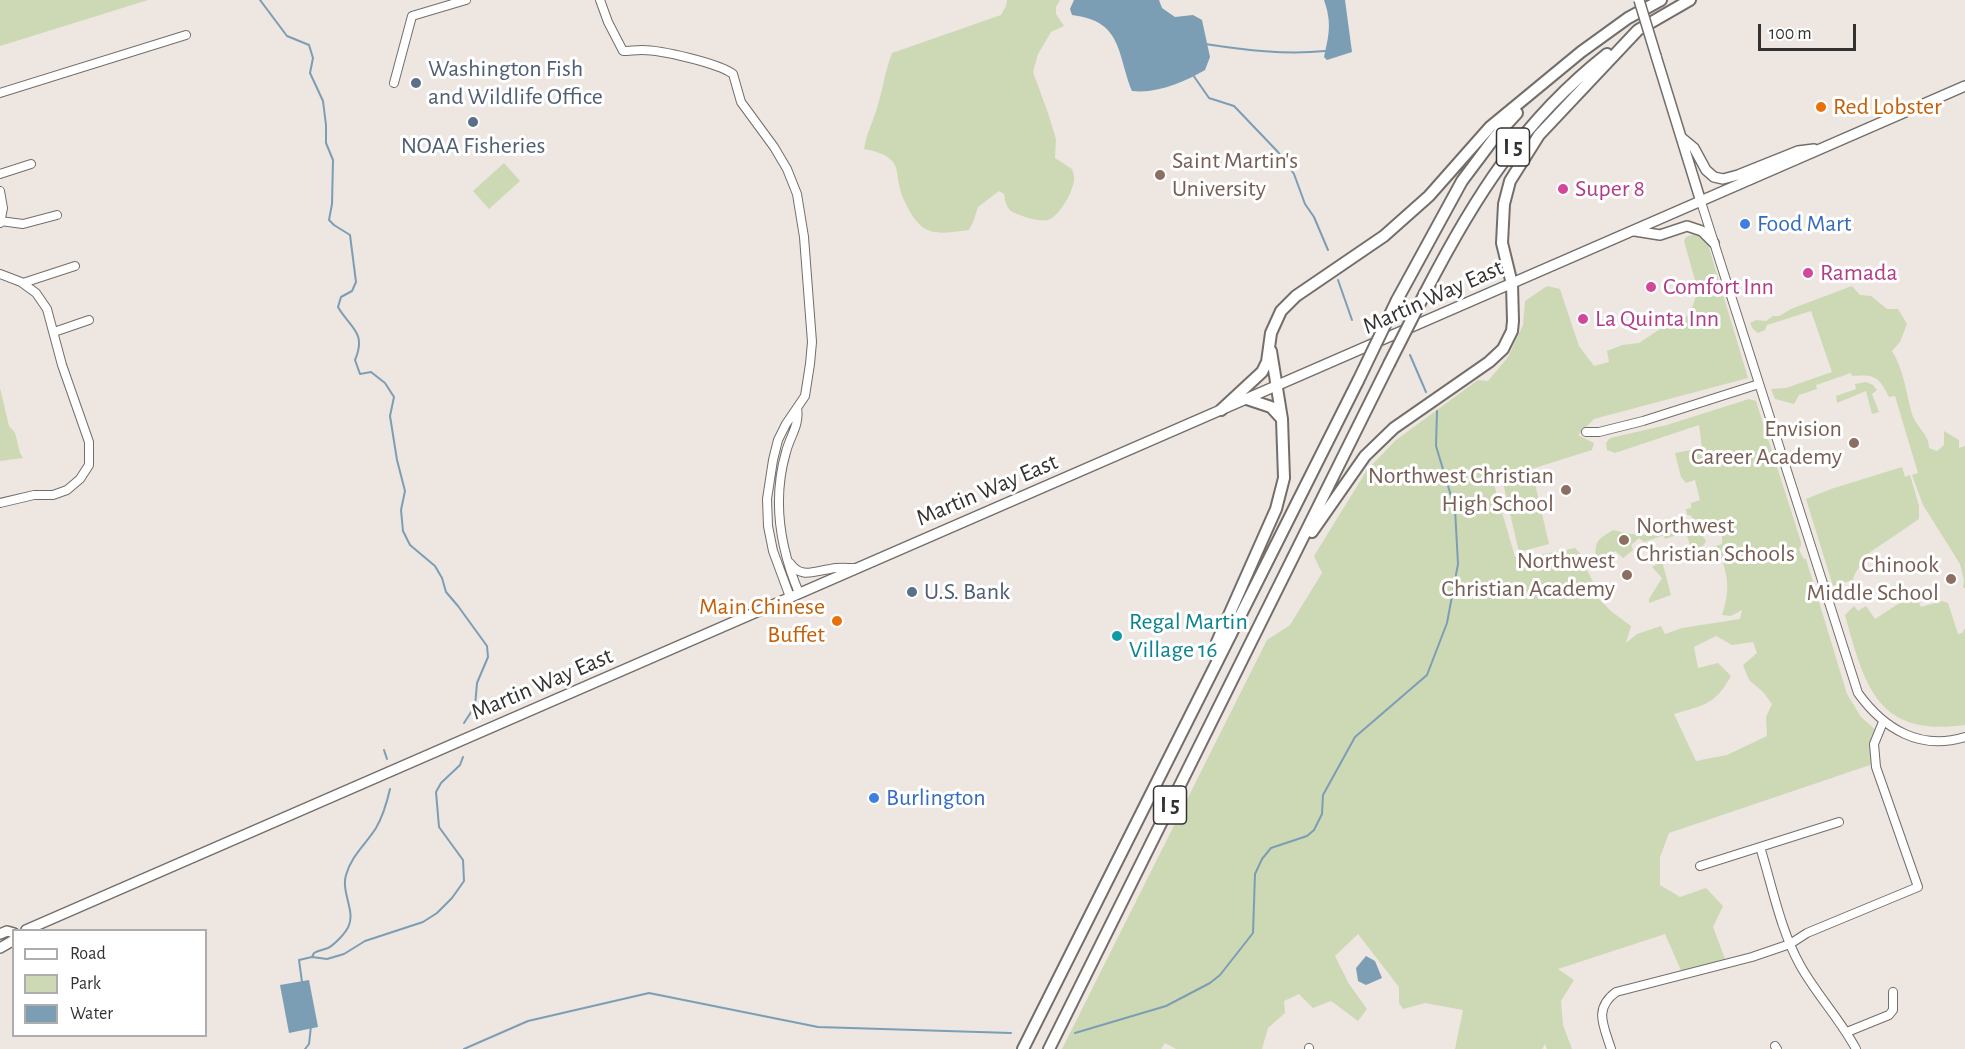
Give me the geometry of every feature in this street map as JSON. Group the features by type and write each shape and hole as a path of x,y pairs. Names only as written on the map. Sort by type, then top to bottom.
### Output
{"highway":[{"name":"I 5","path":"1023,1049 1397,300 1462,181 1495,137 1539,88 1604,35 1628,18 1661,0"},
{"name":"I 5","path":"1049,1049 1389,364 1425,293 1482,192 1508,154 1560,95 1588,69 1637,31 1690,0"},
{"path":"1291,562 1365,456 1394,428 1489,362 1503,349 1512,331 1512,284 1502,236 1504,204 1510,181 1539,135 1637,31"},
{"path":"1221,410 1262,372 1267,362 1271,333 1281,310 1296,296 1384,236 1429,196 1490,127 1539,88"},
{"path":"1216,664 1217,642 1276,509 1284,478 1282,419 1270,342"},
{"path":"1247,399 1271,407 1282,419"}],"main road":[{"path":"1639,0 1701,202"},
{"name":"Martin Way East","path":"28,929 1965,86"},
{"path":"1682,138 1694,148 1706,170 1714,177 1723,179 1798,151 1822,148"},
{"path":"1635,231 1660,235 1688,226 1702,231 1714,243"}],"street":[{"path":"394,83 412,16 466,0"},
{"path":"600,0 623,51 642,50 666,53 717,66 733,74 741,102 774,147 787,169 797,194 801,214 812,342 805,396 778,440 767,499 768,526 774,552 790,597"},
{"path":"0,93 186,35"},
{"path":"0,174 31,164"},
{"path":"0,191 3,208 0,222 23,224 57,215"},
{"path":"1701,202 1858,693 1883,722 1911,737 1928,741 1961,738"},
{"path":"23,283 75,266"},
{"path":"0,274 23,283 36,293 47,309 66,376 89,442 89,465 80,479 67,490 53,495 34,495 0,503"},
{"path":"54,332 89,321"},
{"path":"1586,432 1599,432 1642,421 1759,384"},
{"path":"797,408 799,420 786,452 779,492 779,519 784,554 800,593"},
{"path":"784,554 794,569 805,574 832,568 856,568"},
{"path":"1611,1049 1601,1011 1608,998 1616,992 1752,957 1790,944 1807,933 1918,887 1876,767 1874,744 1883,722"},
{"path":"1700,866 1839,822"},
{"path":"1760,847 1790,944 1806,974 1847,1032 1856,1049"},
{"path":"1847,1032 1889,1015 1893,1010 1893,992"}],"green space":[{"path":"0,0 148,0 0,46"},
{"path":"1007,0 1060,0 1056,7 1056,14 1064,26 1051,32 1038,54 1033,72 1056,139 1055,158 1072,169 1074,183 1072,189 1057,214 1048,220 1029,218 1011,211 1004,194 999,191 978,207 969,230 941,233 927,230 909,210 900,191 895,164 883,154 864,149 892,53 1001,15"},
{"path":"504,163 520,181 489,209 473,191"},
{"path":"1698,233 1707,241 1748,378 1594,419 1578,435 1594,443 1592,450 1493,481 1515,557 1529,557 1575,548 1586,560 1583,563 1596,587 1593,593 1612,612 1631,626 1626,643 1637,634 1661,626 1665,634 1682,628 1740,619 1742,610 1731,616 1722,615 1727,596 1727,580 1716,546 1722,544 1722,531 1716,523 1711,522 1704,529 1690,515 1687,515 1686,509 1691,508 1691,503 1700,500 1695,480 1686,483 1681,477 1675,453 1702,448 1699,425 1615,453 1607,450 1606,443 1610,438 1667,425 1749,399 1756,401 1801,542 1799,549 1803,558 1806,559 1847,694 1861,717 1878,732 1876,763 1669,833 1660,857 1660,885 1680,897 1706,888 1723,906 1713,927 1727,964 1683,975 1665,934 1558,969 1574,980 1561,1001 1563,1025 1572,1049 1547,1049 1545,1044 1542,1049 1455,1049 1463,1010 1425,1003 1403,1009 1399,1003 1399,987 1358,934 1335,956 1349,984 1367,1009 1358,1021 1331,1001 1313,1008 1299,994 1284,1001 1285,1013 1268,1028 1262,1049 1176,1049 1165,1043 1161,1049 1062,1049 1267,640 1290,625 1322,573 1314,556 1367,470 1396,440 1478,380 1488,381 1508,357 1523,325 1525,301 1547,286 1560,289 1579,346 1594,366 1609,362 1607,351 1622,345 1639,343 1666,325 1681,321 1690,313 1698,291 1684,241 1686,237","holes":["1716,636 1732,645 1753,642 1757,653 1743,665 1749,680 1763,692 1772,704 1766,717 1767,736 1727,755 1696,761 1674,714 1708,702 1720,693 1731,676 1718,663 1698,668 1694,647"]},
{"path":"1852,286 1860,295 1871,296 1887,309 1898,309 1907,324 1900,342 1892,351 1902,374 1912,414 1927,439 1929,448 1937,451 1944,445 1944,431 1959,440 1959,448 1965,446 1965,588 1963,588 1964,580 1960,564 1923,505 1912,475 1918,473 1895,396 1889,397 1875,378 1852,376 1851,373 1816,385 1817,389 1799,395 1794,404 1775,399 1771,389 1786,388 1832,372 1811,311 1767,325 1765,330 1758,333 1750,323 1756,320 1766,321 1773,316 1779,316 1791,309"},
{"path":"1866,382 1877,390 1872,394 1879,412 1872,414 1866,391 1837,403 1836,396 1856,389 1855,384"},
{"path":"0,388 9,426 15,433 23,458 0,461"},
{"path":"1902,467 1905,477 1910,475 1919,506 1919,519 1866,555 1869,560 1858,568 1853,580 1833,586 1806,499"},
{"path":"1533,475 1549,544 1519,552 1503,483"},
{"path":"1688,525 1698,529 1706,541 1703,546 1691,549 1686,532 1665,539 1664,535 1644,542 1639,538 1631,545 1633,550 1623,558 1615,551 1602,561 1596,560 1598,541 1613,530 1630,534 1645,534"},
{"path":"1662,561 1671,595 1649,603 1649,599 1662,578 1652,567"},
{"name":"Chinook Middle School","path":"1915,593 1921,607 1942,601 1948,603 1958,634 1962,633 1965,628 1965,725 1935,727 1912,723 1894,714 1880,702 1869,685 1860,664 1845,615 1854,606 1858,611 1866,606 1875,619"}],"water":[{"path":"1074,0 1159,0 1162,8 1175,17 1193,15 1202,20 1210,57 1205,70 1170,86 1151,91 1132,91 1116,41 1101,24 1089,18 1072,15 1070,9"},
{"path":"1324,0 1345,0 1352,52 1327,60 1324,57 1329,22"},
{"path":"1366,956 1375,961 1382,978 1366,985 1358,981 1356,968"},
{"path":"309,980 318,1027 289,1033 280,985"}],"waterway":[{"path":"260,0 287,36 309,45 313,58 310,73 323,101 326,143 333,160 332,204 329,220 350,235 356,282 352,291 341,297 338,307 358,336 359,343 355,360 360,374 371,372 385,383 394,397 390,416 405,491 401,510 403,531 410,545 435,566 446,592 487,646 488,657 477,683 475,706 464,723"},
{"path":"1205,44 1265,51 1325,51"},
{"path":"1193,75 1209,98 1234,106 1278,152 1294,174 1305,204 1314,217 1328,250"},
{"path":"1338,280 1352,320"},
{"path":"1410,355 1426,392"},
{"path":"1075,1033 1166,1006 1210,983 1220,975 1253,933 1255,874 1262,859 1271,848 1307,836 1314,830 1322,814 1323,795 1355,737 1427,675 1447,623 1458,564 1455,509 1436,446 1437,411"},
{"path":"384,750 387,759"},
{"path":"302,982 299,960 312,957 327,959 344,954 365,941 423,922 437,913 452,898 464,881 463,860 439,827 436,792 441,783 460,765 463,757"},
{"path":"312,957 314,953 334,944 348,928 350,913 345,888 348,868 378,823 390,789"},
{"path":"464,1049 528,1021 649,993 818,1027 1011,1033"},
{"path":"305,1049 309,1044 311,1026"}],"place":[{"name":"Washington Fish and Wildlife Office","path":"416,83"},
{"name":"Red Lobster","path":"1821,107"},
{"name":"NOAA Fisheries","path":"473,122"},
{"name":"Saint Martin's University","path":"1160,175"},
{"name":"Super 8","path":"1563,189"},
{"name":"Food Mart","path":"1745,224"},
{"name":"Ramada","path":"1808,273"},
{"name":"Comfort Inn","path":"1651,287"},
{"name":"La Quinta Inn","path":"1583,319"},
{"name":"Envision Career Academy","path":"1854,443"},
{"name":"Northwest Christian High School","path":"1566,490"},
{"name":"Northwest Christian Schools","path":"1624,540"},
{"name":"Northwest Christian Academy","path":"1627,575"},
{"name":"Chinook Middle School","path":"1951,579"},
{"name":"U.S. Bank","path":"912,592"},
{"name":"Main Chinese Buffet","path":"837,621"},
{"name":"Regal Martin Village 16","path":"1117,636"},
{"name":"Burlington","path":"874,798"}]}
